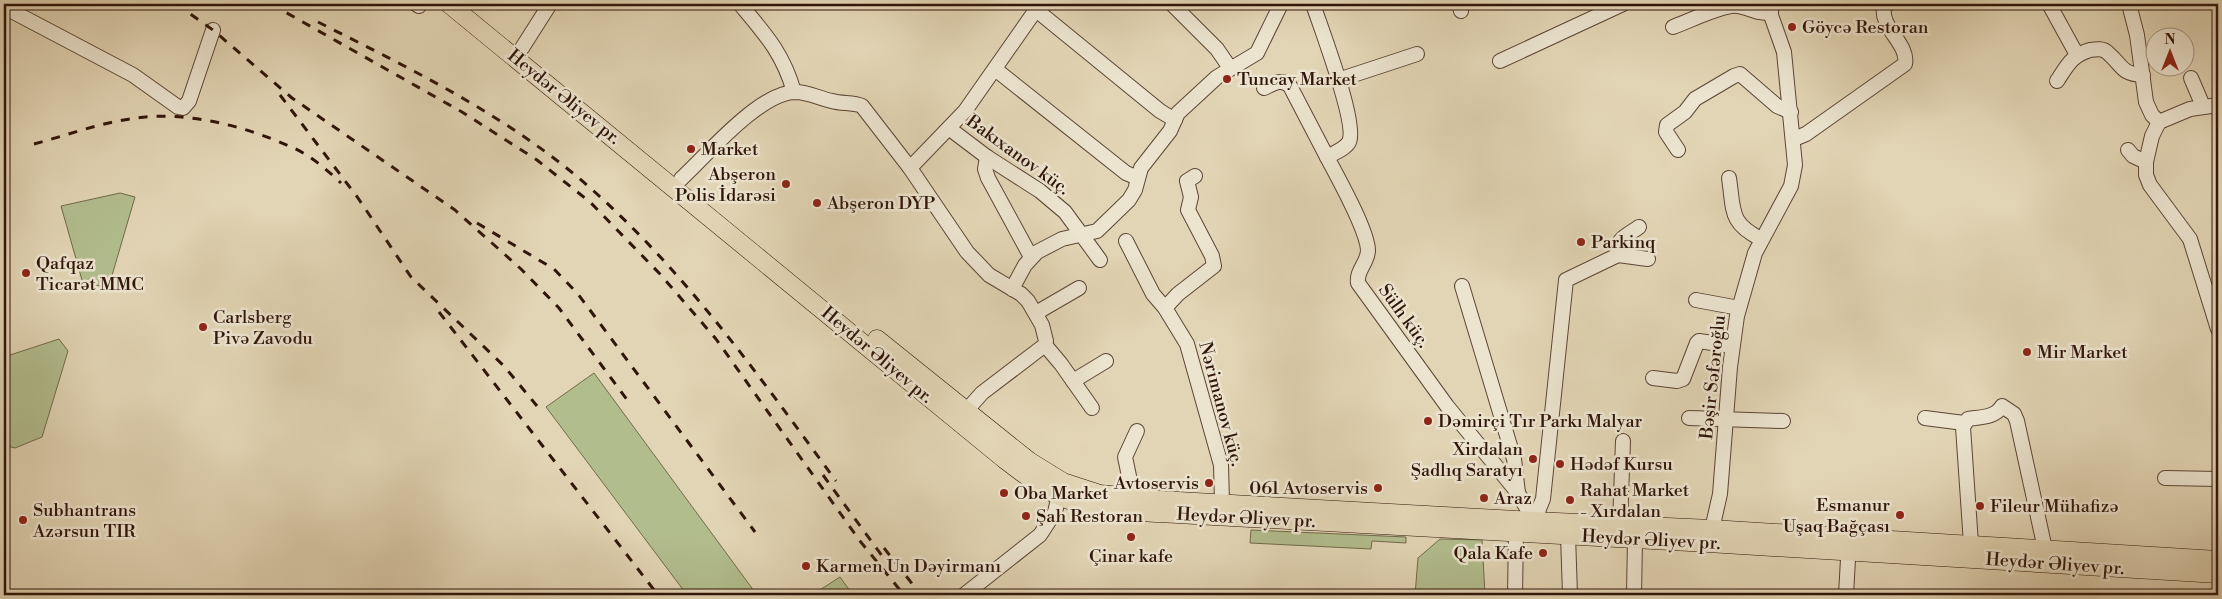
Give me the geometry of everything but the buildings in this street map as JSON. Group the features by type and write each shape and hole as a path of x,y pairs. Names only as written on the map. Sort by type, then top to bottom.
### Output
{"main road":[{"name":"Heydər Əliyev pr.","path":"449,4 966,411 1029,460 1063,482 1100,494 1528,529 1568,535 1635,539 1710,536"},
{"name":"Heydər Əliyev pr.","path":"466,4 522,48 677,183 1004,459 1058,496 1096,507 1128,511 1528,529 1620,525 1710,536 2218,574"},
{"name":"Heydər Əliyev pr.","path":"1849,545 1971,544 2218,560"}],"street":[{"path":"522,48 550,4"},
{"path":"740,4 776,48 786,66 794,92"},
{"path":"1172,4 1217,49 1230,68"},
{"path":"1012,289 1031,257 1062,239 1083,235 1101,227 1129,200 1135,190 1141,168 1170,131 1186,104 1217,77 1252,57 1260,50 1281,4"},
{"path":"1264,88 1279,81 1286,82 1290,86 1327,158 1345,147 1349,142 1351,134 1338,80 1313,4"},
{"path":"1500,61 1601,9 1623,4"},
{"path":"1794,139 1806,134 1905,64 1904,54 1884,16 1884,7 1888,4"},
{"path":"2049,4 2077,55"},
{"path":"2129,4 2137,35 2146,102 2152,115 2159,122"},
{"path":"1673,27 1730,6 1748,8 1760,13 1769,8"},
{"path":"4,7 20,9 133,75 182,108 189,101 213,30"},
{"path":"910,168 950,129 995,69 1037,7 1160,111 1175,120"},
{"name":"Bəşir Səfəroğlu","path":"1710,536 1720,494 1732,346 1739,308 1747,276 1761,240 1791,186 1795,165 1794,139 1784,52 1769,8"},
{"path":"2057,81 2070,61 2077,55 2102,49 2108,52 2124,71 2131,74 2143,74"},
{"path":"1338,80 1417,54"},
{"path":"995,69 1126,173 1138,178"},
{"path":"1678,150 1666,132 1668,125 1685,112 1695,99 1734,76 1740,74 1777,106 1791,112"},
{"path":"2191,78 2203,106"},
{"path":"677,183 761,104 782,94 794,92 810,94 834,102 862,106 910,168 967,252 989,275 1021,294 1036,313 1046,336 1045,345 1092,408"},
{"path":"2218,105 2203,106 2178,113 2159,122 2152,136 2146,162 2146,175 2150,185 2190,239 2215,302 2218,329"},
{"name":"Bakıxanov küç.","path":"950,129 987,157 1040,190 1065,212 1100,260"},
{"path":"2128,150 2133,156 2146,162"},
{"path":"987,157 985,169 988,178 1031,257"},
{"name":"Sülh küç.","path":"1327,158 1352,205 1366,242 1367,258 1358,272 1357,278 1364,293 1447,406 1518,493 1528,529"},
{"path":"1165,308 1178,294 1214,266 1212,256 1188,210 1191,197 1187,181 1195,176"},
{"path":"1729,178 1738,224 1746,232 1761,240"},
{"path":"1618,255 1616,248 1620,240 1639,227"},
{"name":"Nərimanov küç.","path":"1126,241 1153,294 1165,308 1182,335 1194,368 1221,465 1222,503"},
{"path":"1515,595 1528,529 1543,499 1566,280 1618,255 1648,259"},
{"path":"1462,286 1514,459 1518,493"},
{"path":"1036,313 1078,288"},
{"path":"1696,300 1739,308"},
{"path":"1652,378 1677,381 1683,379 1696,343 1699,341 1732,346"},
{"path":"966,411 982,393 1045,345"},
{"path":"1073,381 1106,361"},
{"path":"1925,418 1964,422 1968,419 1991,416 2002,406 2014,414 2045,549"},
{"path":"1689,418 1784,421"},
{"path":"1964,422 1971,544"},
{"path":"1130,497 1130,481 1125,457 1137,431"},
{"path":"1620,525 1623,441"},
{"path":"2165,478 2218,480"},
{"path":"964,595 1040,536 1055,512 1058,496"},
{"path":"1568,535 1570,595"},
{"path":"1634,595 1635,539"},
{"path":"1846,595 1849,545"}],"green space":[{"path":"120,193 135,197 108,289 82,280 61,206"},
{"path":"59,339 68,351 42,437 15,448 4,445 4,357"},
{"path":"594,373 757,595 687,595 546,407"},
{"path":"1251,530 1406,537 1406,543 1372,541 1371,549 1250,543"},
{"path":"1440,539 1482,540 1485,595 1415,595 1418,558"},
{"path":"840,577 853,595 812,595"}],"railway":[{"path":"176,4 213,30 292,98 455,210 521,269 559,308 628,401"},
{"path":"271,4 462,112 537,160 590,202 660,274 716,339 860,541 904,595"},
{"path":"318,22 428,78 499,120 566,167 597,194 663,260 724,331 836,481"},
{"path":"280,95 358,198 411,277 504,366 537,406"},
{"path":"34,144 124,120 156,116 195,119 253,132 296,149 323,167 341,183"},
{"path":"477,223 554,269 578,294 755,532"},
{"path":"439,312 658,595"},
{"path":"823,475 885,560"},
{"path":"884,548 921,595"}],"place":[{"name":"Göycə Restoran","path":"1792,27"},
{"name":"Tuncay Market","path":"1227,79"},
{"name":"Market","path":"691,149"},
{"name":"Abşeron Polis İdarəsi","path":"786,184"},
{"name":"Abşeron DYP","path":"817,203"},
{"name":"Parkinq","path":"1581,242"},
{"name":"Qafqaz Ticarət MMC","path":"26,273"},
{"name":"Carlsberg Pivə Zavodu","path":"203,327"},
{"name":"Mir Market","path":"2027,352"},
{"name":"Dəmirçi Tır Parkı Malyar","path":"1428,421"},
{"name":"Xirdalan Şadlıq Saratyı","path":"1533,459"},
{"name":"Hədəf Kursu","path":"1560,464"},
{"name":"Avtoservis","path":"1209,483"},
{"name":"061 Avtoservis","path":"1378,488"},
{"name":"Oba Market","path":"1004,493"},
{"name":"Araz","path":"1484,498"},
{"name":"Rahat Market - Xırdalan","path":"1570,500"},
{"name":"Fileur Mühafizə","path":"1980,506"},
{"name":"Esmanur Uşaq Bağçası","path":"1900,515"},
{"name":"Şah Restoran","path":"1026,516"},
{"name":"Subhantrans Azərsun TIR","path":"23,520"},
{"name":"Çinar kafe","path":"1131,537"},
{"name":"Qala Kafe","path":"1543,553"},
{"name":"Karmen Un Dəyirmanı","path":"806,566"}]}
